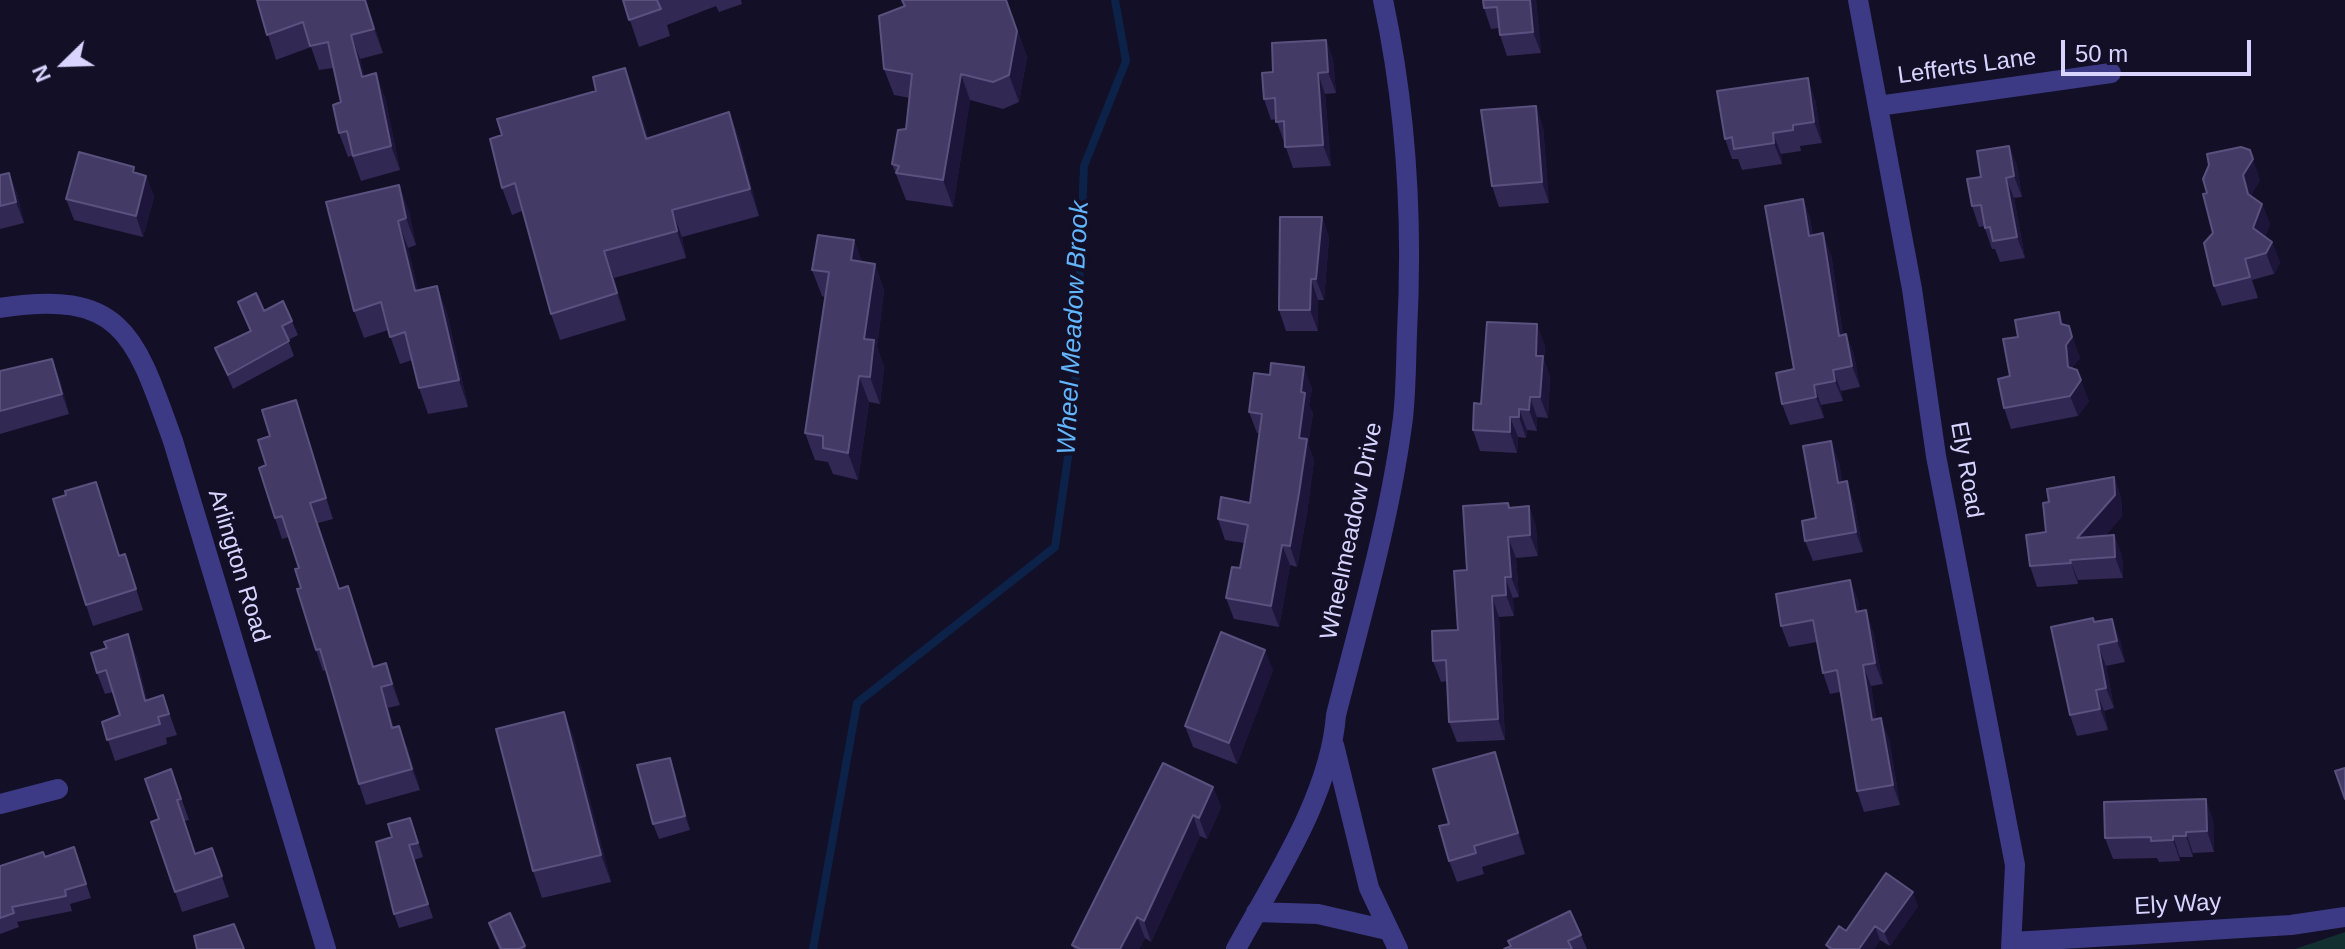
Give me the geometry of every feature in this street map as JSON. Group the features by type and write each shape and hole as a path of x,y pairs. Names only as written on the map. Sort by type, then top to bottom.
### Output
{"street":[{"name":"Wheelmeadow Drive","path":"1236,949 1299,833 1334,745 1336,715 1381,538 1403,417 1410,265 1407,148 1397,67 1383,0"},
{"name":"Ely Road","path":"1858,0 1912,289 1936,456 2015,865 2012,946"},
{"name":"Lefferts Lane","path":"1878,106 2111,73"},
{"name":"Arlington Road","path":"0,308 27,304 72,304 98,311 123,331 150,376 173,441 326,949"},
{"path":"1334,745 1369,888 1398,949"},
{"path":"0,804 58,789"},
{"path":"1256,912 1318,914 1387,930"},
{"name":"Ely Way","path":"2012,946 2291,925 2345,917"}],"green space":[{"path":"2345,932 2345,949 2295,949"}],"building":[{"path":"257,0 365,0 374,29 351,35 362,77 376,73 391,146 353,156 347,131 339,133 333,105 341,102 328,42 310,46 303,22 267,35"},
{"path":"623,0 657,0 661,9 629,20"},
{"path":"902,0 1006,0 1017,31 1009,75 993,82 961,74 943,180 896,173 899,166 892,164 898,130 906,129 912,74 884,69 879,16 905,6"},
{"path":"1483,0 1530,0 1533,32 1500,35 1497,7 1484,8"},
{"path":"1326,40 1328,72 1318,73 1323,145 1285,147 1284,121 1276,122 1275,98 1264,99 1262,73 1273,72 1272,43"},
{"path":"625,68 646,139 729,112 750,189 672,210 677,231 604,251 617,293 551,314 515,183 502,188 490,139 502,135 497,119 596,91 593,77"},
{"path":"1808,78 1814,122 1793,125 1793,130 1773,133 1774,143 1734,149 1732,137 1725,139 1717,91"},
{"path":"1536,106 1542,182 1492,186 1481,110"},
{"path":"2009,146 2014,176 2006,178 2017,237 1993,241 1990,227 1985,228 1981,205 1972,206 1967,179 1981,177 1977,151"},
{"path":"2241,147 2250,150 2253,159 2243,175 2248,194 2262,204 2253,228 2272,242 2266,253 2245,259 2250,277 2214,286 2204,243 2213,233 2203,194 2207,193 2203,179 2209,165 2207,154"},
{"path":"79,152 134,167 133,172 146,176 136,216 66,199"},
{"path":"9,173 16,202 0,206 0,175"},
{"path":"399,185 406,218 398,221 415,291 437,286 459,380 419,388 405,332 390,337 381,302 354,311 326,202"},
{"path":"1803,199 1809,236 1823,233 1839,336 1846,334 1852,366 1833,370 1835,381 1814,385 1816,397 1782,404 1776,373 1794,369 1765,206"},
{"path":"1280,217 1322,217 1316,279 1311,279 1310,310 1279,310"},
{"path":"818,235 854,240 851,260 875,264 864,339 874,340 870,377 859,376 848,453 823,448 823,436 805,433 829,272 812,270"},
{"path":"256,293 264,311 283,301 292,321 282,326 289,341 228,375 215,348 251,331 238,302"},
{"path":"2059,312 2061,324 2069,326 2072,337 2066,345 2068,367 2077,370 2081,380 2070,396 2004,408 1998,379 2010,376 2003,339 2018,337 2015,320"},
{"path":"1487,322 1537,324 1536,356 1543,356 1540,397 1530,397 1529,410 1519,409 1519,417 1510,417 1510,432 1473,430 1474,403 1481,404"},
{"path":"52,359 62,394 0,411 0,371"},
{"path":"1271,363 1304,367 1301,392 1305,393 1299,438 1307,439 1290,546 1282,545 1271,606 1226,598 1232,567 1240,568 1248,525 1218,519 1221,497 1250,503 1262,414 1249,412 1254,373 1270,375"},
{"path":"296,400 326,498 310,503 339,589 348,586 373,667 386,663 392,684 381,687 392,728 399,726 412,769 359,784 320,649 316,650 297,589 301,588 295,569 299,568 282,516 275,518 259,468 266,465 258,440 270,436 262,410"},
{"path":"1831,441 1838,483 1847,481 1856,532 1805,541 1802,521 1816,518 1803,446"},
{"path":"2114,477 2115,495 2077,538 2114,535 2115,557 2030,566 2026,535 2046,532 2043,503 2049,502 2047,489"},
{"path":"96,482 119,556 125,554 136,589 86,605 53,499 66,495 65,491"},
{"path":"1508,503 1509,508 1529,506 1530,535 1508,537 1511,577 1505,577 1506,595 1492,596 1498,719 1449,722 1446,660 1433,661 1432,631 1458,630 1454,571 1467,570 1463,506"},
{"path":"1850,580 1856,612 1866,610 1875,663 1863,665 1872,720 1881,718 1893,785 1857,791 1837,670 1823,673 1813,620 1781,626 1776,594"},
{"path":"2093,618 2094,622 2112,619 2117,641 2098,645 2106,688 2096,690 2100,709 2070,715 2051,627"},
{"path":"1221,632 1265,650 1229,743 1185,726"},
{"path":"128,634 145,701 163,695 169,714 158,717 160,724 107,740 102,722 120,715 106,670 97,673 91,653 107,648 104,642"},
{"path":"564,712 601,855 533,871 496,729"},
{"path":"1495,752 1518,833 1474,846 1476,853 1449,861 1439,826 1449,824 1433,769"},
{"path":"670,758 685,816 653,824 637,765"},
{"path":"1163,763 1213,787 1199,818 1193,815 1144,921 1137,917 1120,949 1080,949 1072,945"},
{"path":"2345,768 2345,799 2335,771"},
{"path":"171,769 181,799 177,800 195,854 212,848 222,876 175,892 151,822 159,819 145,779"},
{"path":"2206,799 2207,831 2186,832 2186,836 2173,836 2173,840 2105,838 2104,802"},
{"path":"410,818 418,843 409,845 428,904 394,914 376,842 392,837 388,824"},
{"path":"74,847 86,884 65,890 66,896 12,907 14,913 0,918 0,866 43,852 45,857"},
{"path":"1886,873 1913,892 1884,932 1875,926 1859,949 1832,949 1826,945 1839,926 1846,931"},
{"path":"1570,911 1581,935 1568,941 1572,949 1504,949 1511,946 1508,941"},
{"path":"510,913 525,946 501,949 489,923"},
{"path":"234,924 244,949 197,949 194,936"}],"waterway":[{"name":"Wheel Meadow Brook","path":"813,949 857,703 1055,547 1074,416 1084,166 1126,61 1115,0"}]}
